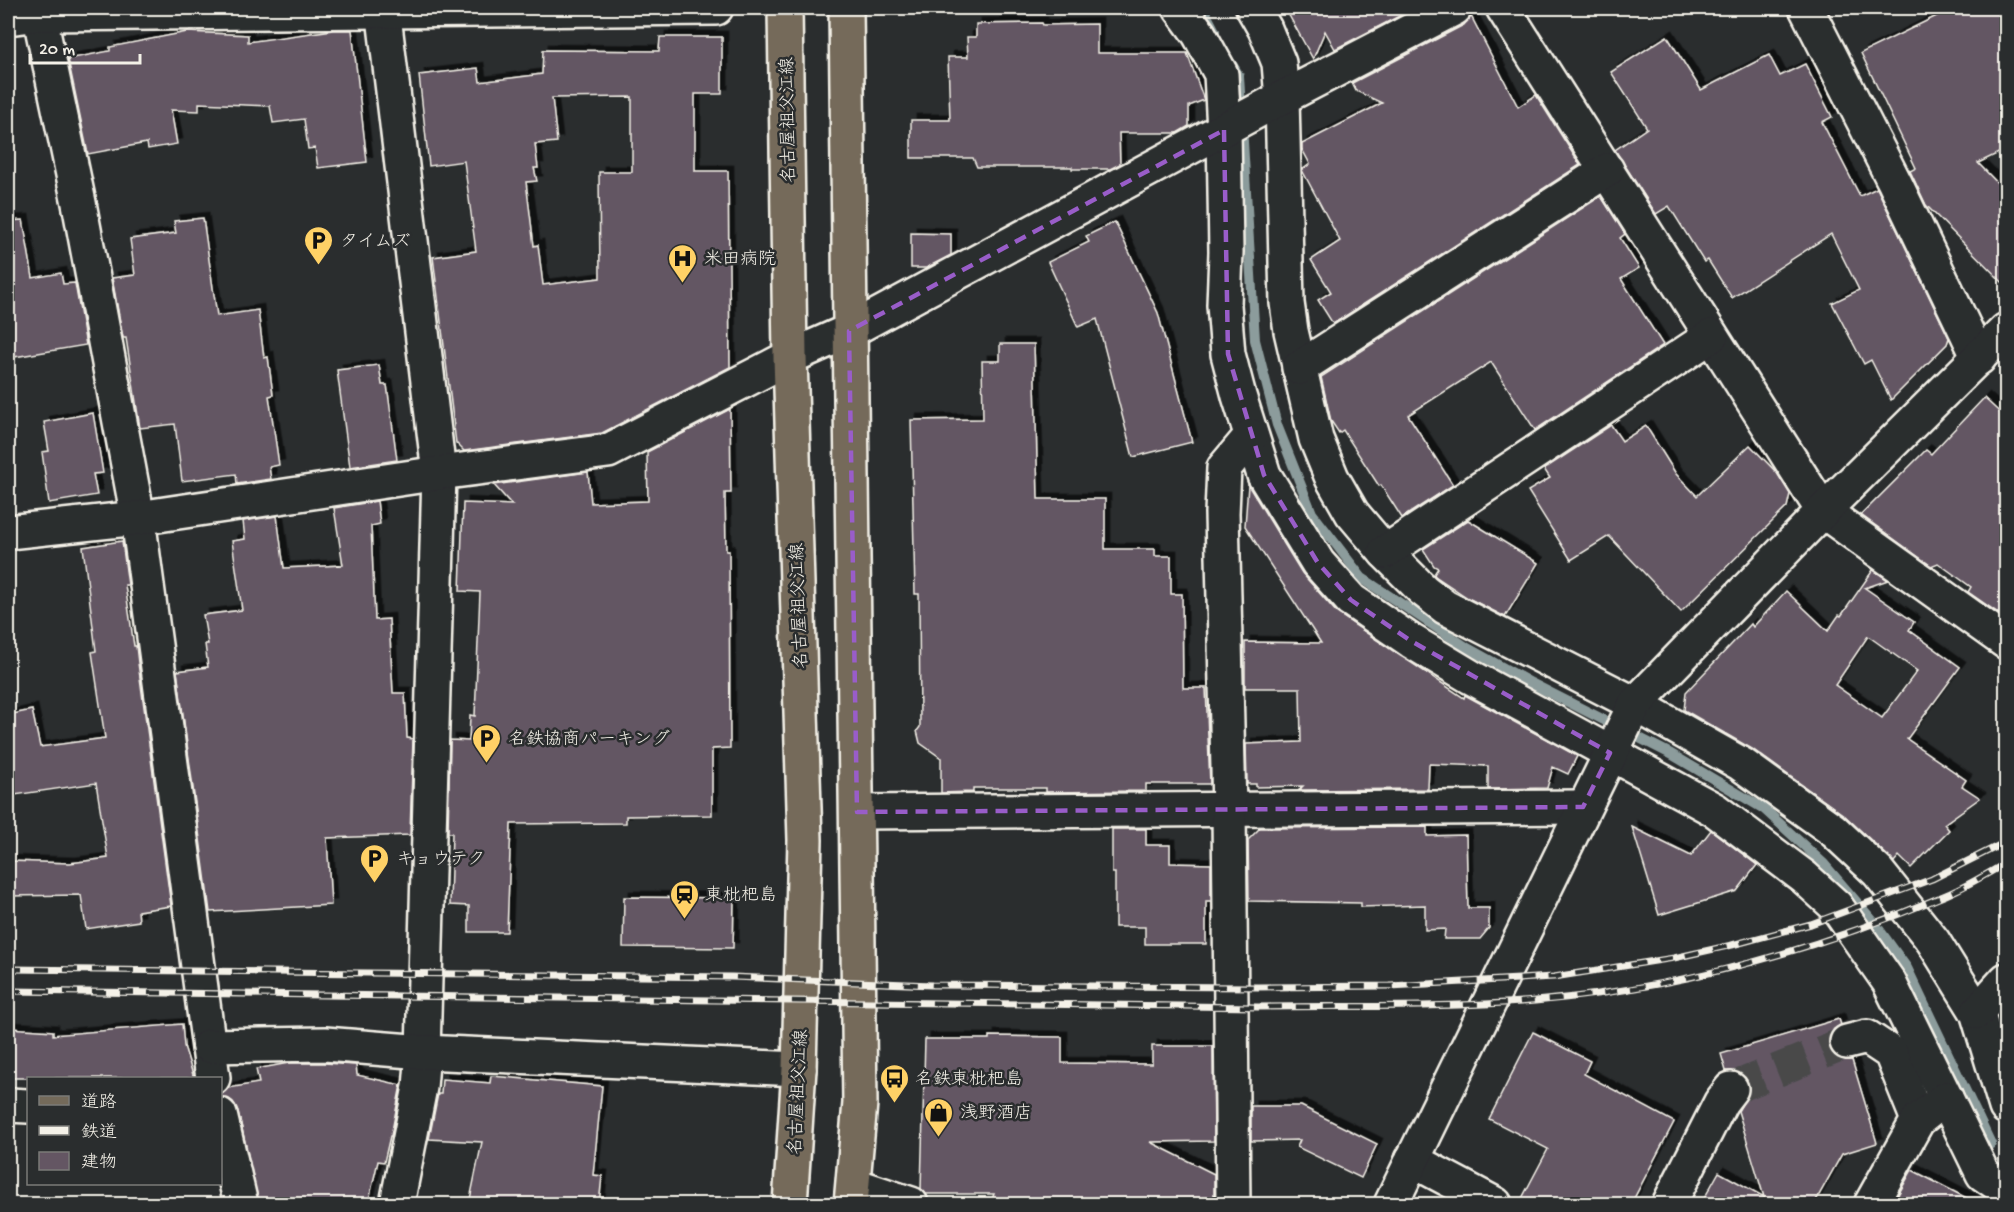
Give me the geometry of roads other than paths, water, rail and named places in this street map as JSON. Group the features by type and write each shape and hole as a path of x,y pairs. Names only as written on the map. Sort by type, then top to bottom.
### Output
{"main road":[{"name":"名古屋祖父江線","path":"785,8 790,357 805,840 799,1069 790,1204"},
{"path":"846,8 860,1103 852,1195"}],"street":[{"path":"8,18 39,11 716,8"},
{"path":"1179,8 1199,34 1221,74 1229,127 1224,305 1228,354 1264,475 1318,563 1350,600 1411,641 1461,671 1611,750 1715,810 1804,877 1836,906 1889,982 1983,1174 2007,1190"},
{"path":"1253,8 1265,29 1279,63 1277,101 1287,303 1299,368 1317,439 1332,478 1352,513 1385,552 1423,590 1445,607 1632,709 1741,764 1833,831 1878,872 1933,941 1977,1012 2007,1107"},
{"path":"8,532 138,518 439,473 608,451 790,357 849,331 1455,8"},
{"path":"1503,8 1823,511 2007,642"},
{"path":"1806,8 1979,358"},
{"path":"383,10 439,473 423,1052 420,1087 397,1204"},
{"path":"39,11 79,203 138,518 213,1077"},
{"path":"1299,368 1606,170"},
{"path":"1390,1204 1632,709 1823,511 2007,330"},
{"path":"1385,552 1711,336"},
{"path":"1233,1204 1229,810 1222,513 1224,468 1251,436"},
{"path":"857,812 1583,807"},
{"path":"1977,1012 2007,980"},
{"path":"1846,1042 1867,1037 1891,1053 1918,1120"},
{"path":"209,1046 325,1044 423,1052 799,1069"},
{"path":"1669,1204 1721,1102 1731,1089"},
{"path":"1871,1204 1918,1120 1946,1098"},
{"path":"8,1105 27,1106"},
{"path":"222,1123 241,1204"},
{"path":"1412,1160 1495,1204"},
{"path":"852,1195 911,1204"}],"waterway":[{"path":"1203,8 1215,31"},
{"path":"1232,64 1239,76 1255,340 1277,425 1312,513 1362,578 1466,647 1531,683 1671,754 1764,809 1824,864 1873,921 1907,968 1991,1144"}],"tunnel":[{"path":"1731,1089 1847,1042"}],"railway":[{"path":"8,969 732,977 932,985 1258,987 1390,986 1554,977 1674,958 1811,924 1932,879 2006,842"},
{"path":"8,991 1258,1007 1431,1006 1535,1001 1588,995 1693,977 1796,950 1897,915 1954,891 2006,863"}],"place":[{"name":"タイムズ","path":"319,266"},
{"name":"米田病院","path":"683,284"},
{"name":"名鉄協商パーキング","path":"487,764"},
{"name":"キョウテク","path":"375,884"},
{"name":"東枇杷島","path":"684,920"},
{"name":"名鉄東枇杷島","path":"894,1104"},
{"name":"浅野酒店","path":"939,1138"}]}
